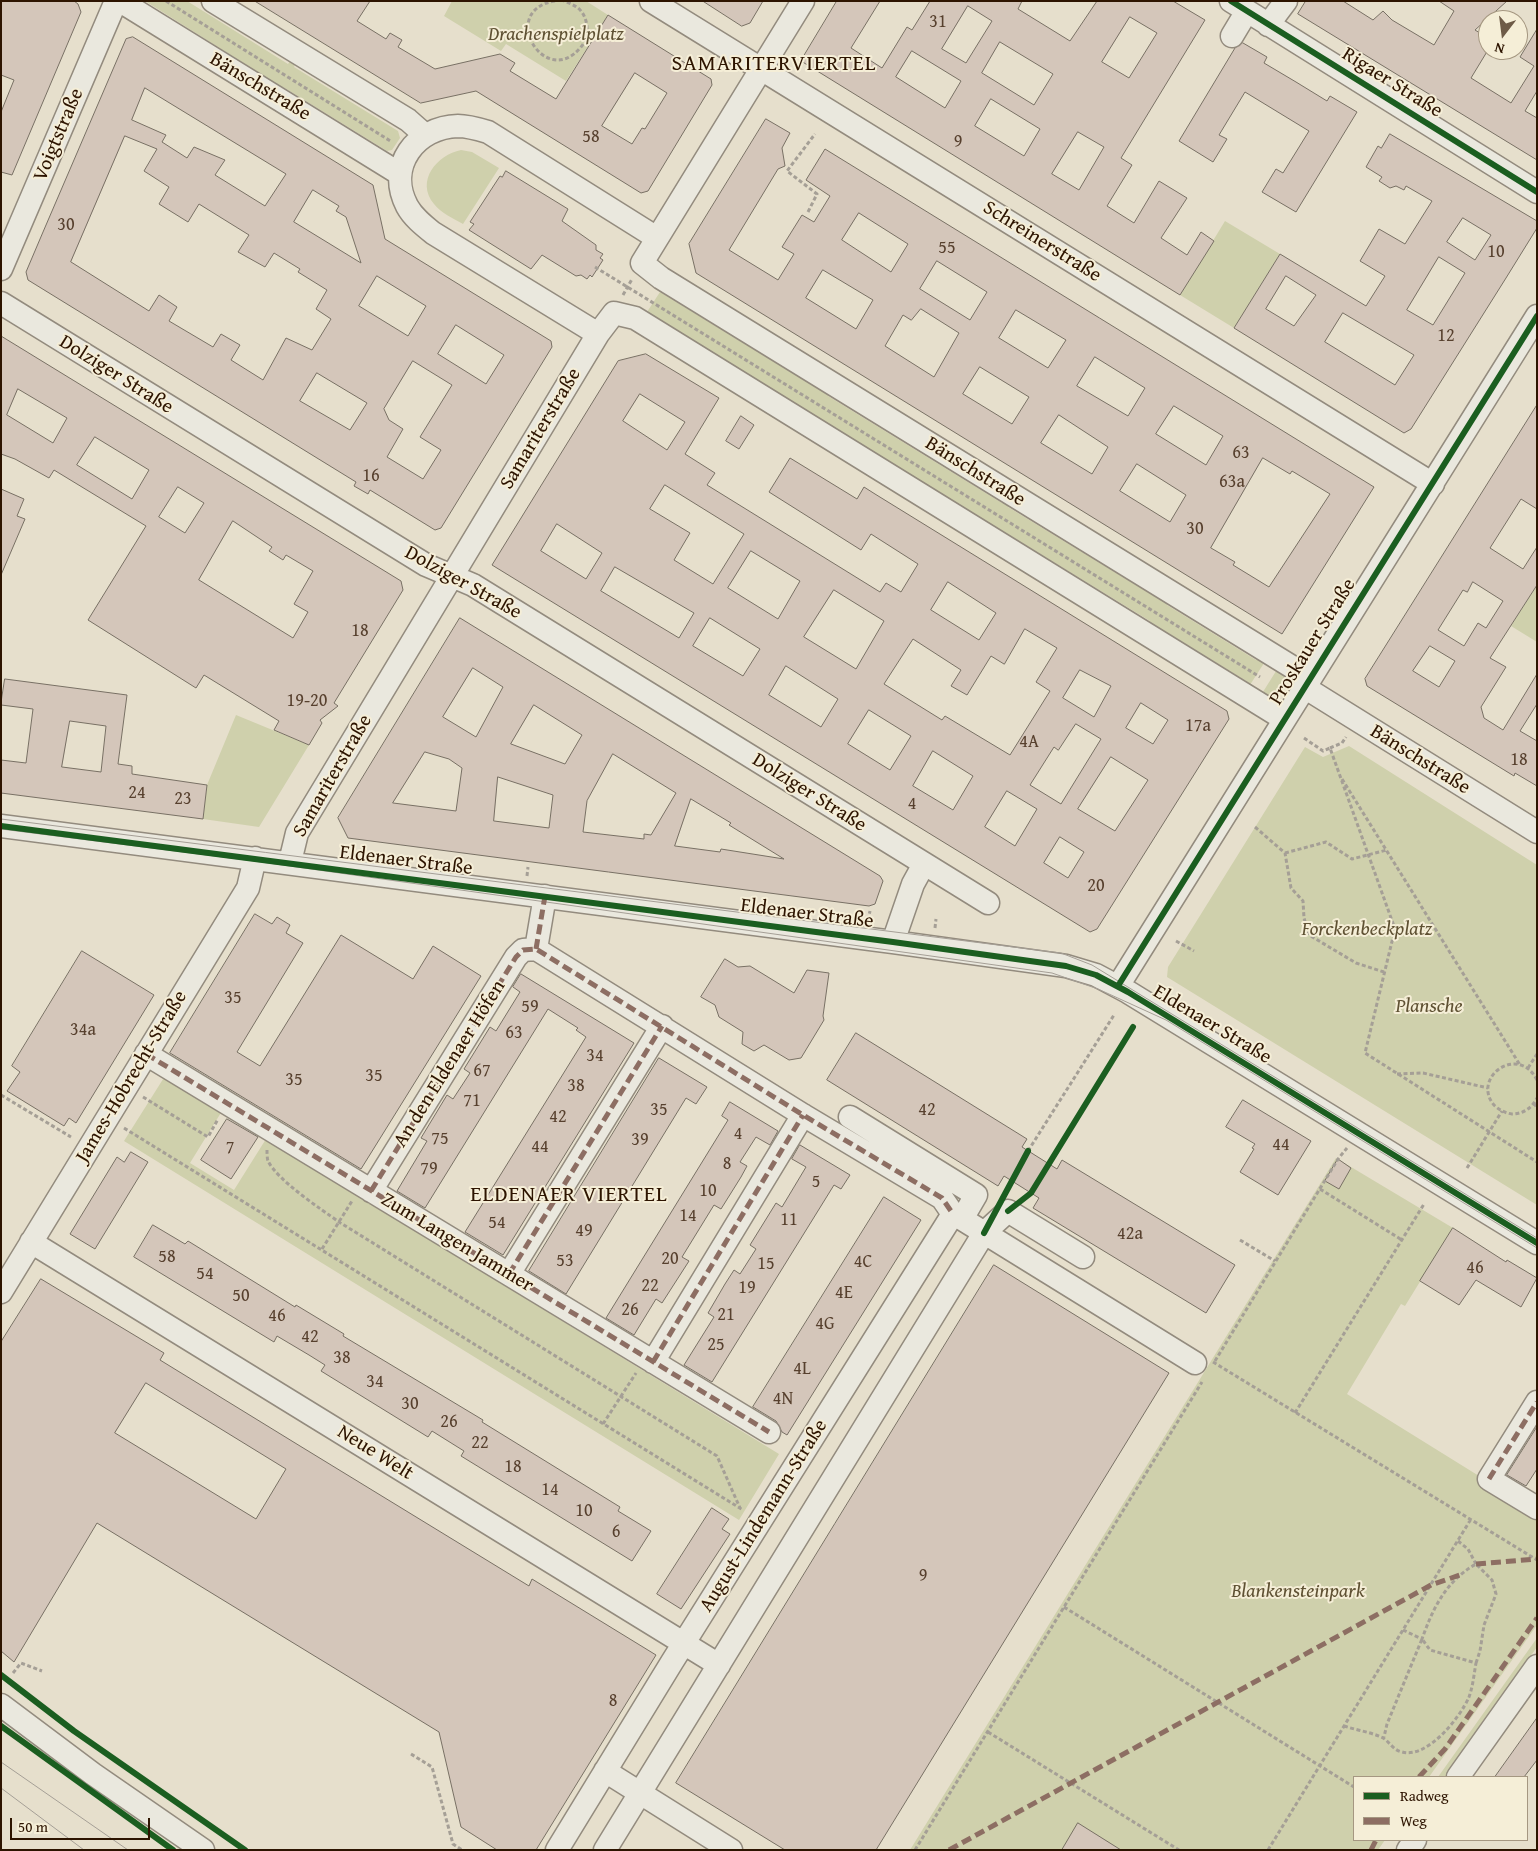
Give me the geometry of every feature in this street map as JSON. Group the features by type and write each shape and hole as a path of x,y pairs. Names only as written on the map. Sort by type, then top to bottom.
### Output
{"street":[{"name":"Bänschstraße","path":"118,1 400,174"},
{"name":"Voigtstraße","path":"1,269 118,1"},
{"path":"213,1 408,120 425,136"},
{"name":"Schreinerstraße","path":"651,1 1433,484"},
{"path":"642,263 803,1"},
{"path":"1268,24 1286,1"},
{"path":"1232,36 1239,6"},
{"name":"Rigaer Straße","path":"1239,6 1537,192"},
{"path":"598,334 433,233 417,220 407,205 400,186 400,174 408,152 416,141 433,130 460,126 488,132 657,238"},
{"name":"Bänschstraße","path":"642,263 661,278 1171,592 1307,683 1537,832"},
{"name":"Dolziger Straße","path":"1,303 426,565 473,585 988,903"},
{"path":"614,313 634,318 1284,719"},
{"name":"Samariterstraße","path":"290,862 297,833 598,334 614,313"},
{"name":"Proskauer Straße","path":"1118,986 1537,316"},
{"name":"Eldenaer Straße","path":"1,826 290,862 892,942 1080,969 1118,986 1537,1243"},
{"name":"James-Hobrecht-Straße","path":"1,1292 248,888 255,858"},
{"path":"892,942 913,884 924,864"},
{"path":"545,896 536,949 803,1115 942,1198 958,1216 984,1233 1206,1369"},
{"name":"An den Eldenaer Höfen","path":"366,1188 516,957 524,950 536,949"},
{"path":"509,1274 662,1026"},
{"name":"Zum Langen Jammer","path":"146,1054 768,1432"},
{"path":"649,1359 803,1115"},
{"name":"August-Lindemann-Straße","path":"558,1850 684,1643 958,1216 976,1195 850,1117"},
{"name":"August-Lindemann-Straße","path":"605,1850 984,1233 1008,1211 1083,1257"},
{"name":"Neue Welt","path":"31,1242 719,1665"},
{"path":"1537,1402 1489,1479 1537,1508"},
{"path":"1459,1776 1537,1666"},
{"path":"1,1705 93,1774 203,1850"},
{"path":"605,1771 731,1850"}],"path":[{"path":"166,1 408,152"},
{"path":"552,1 544,3 534,12 527,26 528,38 534,49 547,58 562,59 576,54 584,43 587,31 584,16 578,8 564,1"},
{"path":"273,95 298,54"},
{"path":"808,212 817,194 788,171 815,134"},
{"path":"614,313 642,263"},
{"path":"595,267 1260,677"},
{"path":"807,425 832,384"},
{"path":"986,535 1012,494"},
{"path":"1146,634 1171,592"},
{"path":"1304,738 1323,751 1342,744 1346,737"},
{"path":"1330,748 1395,929 1365,1053 1537,1162"},
{"path":"1338,772 1520,1065"},
{"path":"1255,827 1285,853 1291,888 1303,901 1304,918 1310,935 1356,963 1384,972"},
{"path":"1285,853 1326,842 1352,858 1368,856 1387,850"},
{"path":"935,928 936,920"},
{"path":"1176,941 1194,951"},
{"path":"1028,1151 1114,1015"},
{"path":"1528,1068 1537,1054"},
{"path":"1537,1080 1535,1074 1528,1068 1520,1065 1506,1065 1499,1068 1490,1080 1488,1088 1492,1101 1502,1111 1516,1114 1529,1108 1537,1098"},
{"path":"1396,1074 1423,1073 1488,1088"},
{"path":"1,1094 71,1138"},
{"path":"143,1097 208,1137 228,1104"},
{"path":"1534,1103 1537,1108"},
{"path":"1467,1168 1502,1111"},
{"path":"124,1128 748,1513"},
{"path":"268,1128 266,1139 268,1161 282,1177 307,1199 339,1222 717,1456 740,1508"},
{"path":"915,1850 1064,1607 1206,1369 1341,1154"},
{"path":"322,1249 339,1222 366,1188"},
{"path":"1320,1189 1402,1240"},
{"path":"1295,1413 1424,1204"},
{"path":"1240,1240 1274,1261"},
{"path":"603,1424 649,1359"},
{"path":"1206,1369 1295,1413 1537,1560"},
{"path":"1268,1850 1471,1519"},
{"path":"1344,1726 1384,1737 1393,1749 1403,1753 1414,1754 1427,1748 1448,1727 1463,1707 1469,1696 1484,1625 1496,1594 1496,1587 1488,1574 1476,1564 1468,1549 1458,1541"},
{"path":"1384,1737 1386,1724 1422,1639 1432,1609 1441,1595 1466,1569 1476,1564"},
{"path":"1064,1607 1353,1786"},
{"path":"1403,1630 1422,1639 1430,1650 1476,1663"},
{"path":"13,1673 21,1663 42,1671"},
{"path":"988,1732 1180,1850"},
{"path":"411,1754 432,1767 453,1844 462,1850"}],"green space":[{"path":"145,1 187,1 288,64 291,60 296,62 294,67 398,131 400,138 392,150 387,151 283,87 281,90 273,87 275,83"},
{"name":"Drachenspielplatz","path":"452,1 586,1 608,15 566,81 506,44 501,51 444,16"},
{"path":"461,150 472,152 499,168 463,224 448,216 434,204 427,187 431,170 437,163 444,157"},
{"path":"1225,221 1280,254 1234,328 1180,295"},
{"path":"660,292 823,392 826,389 830,392 828,396 1002,503 1005,500 1009,502 1008,507 1162,601 1165,599 1169,601 1167,605 1256,660 1266,660 1248,688 1246,681 1155,625 1153,628 1149,626 1150,621 996,527 992,530 988,527 989,523 816,416 813,419 809,417 811,413 647,312"},
{"path":"1537,585 1537,642 1511,626"},
{"path":"1278,668 1284,674 1285,684 1276,697 1268,699 1261,695"},
{"path":"236,715 309,745 259,827 203,819 207,785"},
{"name":"Forckenbeckplatz","path":"1349,746 1537,865 1537,1205 1167,977 1168,967 1305,747 1323,757"},
{"path":"165,1076 222,1111 190,1163 234,1190 266,1139 779,1454 739,1520 124,1141"},
{"name":"Blankensteinpark","path":"1336,1158 1453,1228 1405,1306 1401,1304 1347,1394 1537,1512 1537,1625 1430,1776 1353,1776 1353,1841 1384,1841 1378,1850 910,1850"},
{"path":"1537,1638 1537,1647 1446,1776 1439,1776"}],"building":[{"path":"1,1 74,1 78,4 81,12 12,175 1,172 1,112 14,80 1,75"},
{"path":"255,1 370,1 357,21 386,39 390,33 402,40 398,47 435,69 500,54 515,63 510,71 556,99 608,15 711,79 712,85 648,191 641,193 476,91 421,103","holes":["635,73 667,93 645,129 642,128 632,144 602,126"]},
{"path":"703,1 763,1 750,23 742,26"},
{"path":"837,1 880,1 851,48 882,68 907,27 912,30 930,1 1022,1 1018,9 1070,41 1097,1 1173,1 1205,20 1121,158 1132,165 1107,206 1134,223 1159,181 1187,198 1161,238 1187,255 1201,232 1214,241 1180,295 801,61","holes":["968,6 992,21 966,63 942,49","1130,17 1157,33 1129,78 1102,62","1000,42 1053,74 1034,105 982,73","912,51 961,81 945,108 896,77","991,99 1040,129 1024,156 975,126","1078,132 1104,147 1079,190 1052,174"]},
{"path":"1306,1 1343,1 1373,20 1383,11 1392,20 1434,45 1454,11 1439,1 1507,1 1497,10 1478,10 1478,27 1475,30 1478,32 1478,60 1482,60 1471,78 1511,103 1534,66 1525,60 1528,60 1528,44 1537,29 1537,91 1525,111 1537,118 1537,160 1298,14"},
{"path":"133,37 373,185 385,239 551,341 552,347 441,528 435,530 370,490 368,494 354,486 356,482 28,280 26,272 126,39","holes":["145,88 286,174 265,206 215,175 225,160 194,147 187,158 162,142 166,135 132,120","125,136 157,149 144,171 169,187 159,204 188,222 199,204 249,235 238,252 265,267 274,253 300,269 298,272 327,290 316,309 331,319 312,350 286,338 263,380 231,360 240,345 221,334 213,347 169,321 177,307 159,295 149,311 71,262","313,190 339,206 336,211 346,217 361,263 294,222","377,276 426,306 408,336 359,306","456,325 504,355 486,384 438,354","413,361 452,385 420,437 441,450 423,479 387,457 403,429 389,420 384,409","317,373 367,403 350,430 300,401"]},
{"path":"1243,43 1267,57 1264,63 1327,101 1330,96 1357,112 1296,212 1262,192 1276,169 1283,173 1309,131 1245,92 1219,135 1227,139 1213,162 1179,141 1235,48"},
{"path":"766,119 790,133 782,148 785,166 778,169 729,250 778,280 794,254 782,247 802,215 814,222 830,196 806,180 825,149 1374,487 1282,634 696,273 689,244","holes":["859,213 908,244 891,272 842,240","937,261 987,292 970,320 920,289","823,270 873,300 856,329 806,298","921,309 959,333 934,377 885,346 903,315 911,320","1016,310 1066,340 1048,368 999,338","1095,357 1145,388 1128,416 1077,386","980,367 1029,397 1012,424 963,394","1174,406 1223,436 1206,465 1156,434","1059,415 1108,447 1092,474 1041,443","1263,458 1290,474 1292,471 1330,494 1269,587 1233,565 1235,562 1211,548","1137,464 1186,495 1170,522 1120,491"]},
{"path":"1390,134 1537,221 1537,228 1506,278 1411,429 1404,433 1234,328 1280,254 1366,306 1385,276 1360,261 1379,229 1405,244 1432,201 1406,186 1404,190 1396,186 1390,188 1379,181 1382,177 1366,167 1378,146 1381,148","holes":["1463,218 1491,235 1475,260 1447,242","1439,257 1465,273 1433,325 1407,310","1286,276 1316,295 1294,326 1266,309","1343,313 1414,355 1395,385 1325,342"]},
{"path":"506,171 568,209 562,221 596,245 596,250 603,254 600,258 603,260 592,277 590,275 587,279 581,275 576,276 542,255 531,269 469,230 474,224 470,222 500,176 502,177"},
{"path":"1,336 401,581 403,590 334,703 338,706 320,720 322,723 309,745 274,730 279,721 204,675 196,688 88,620 146,526 54,470 49,478 15,459 1,454","holes":["18,389 67,418 53,443 7,415","95,437 149,470 132,499 77,465","178,487 204,503 185,533 159,517","233,521 272,547 269,551 283,560 286,555 313,571 294,604 308,612 293,638 199,580"]},
{"path":"646,354 719,398 685,454 715,473 707,485 880,592 886,583 901,592 918,564 871,534 861,550 769,492 790,458 857,499 864,487 1227,711 1229,719 1097,929 1090,932 492,565 618,361","holes":["640,394 685,422 667,450 623,421","665,485 744,534 713,584 674,560 690,533 650,509","557,524 602,553 586,579 541,551","751,551 800,581 778,619 728,588","615,567 694,613 679,638 601,591","948,582 996,613 979,640 931,610","834,590 884,621 856,669 804,637","710,618 760,649 743,676 693,646","1025,629 1057,648 1036,682 1050,691 1010,755 945,716 942,720 884,684 913,639 961,670 951,686 967,695 991,656 1004,664","786,666 838,699 821,727 769,695","1080,670 1111,686 1094,717 1063,698","1141,703 1168,720 1153,744 1126,728","869,710 911,736 890,770 848,744","1076,724 1101,739 1061,804 1030,785 1054,747 1058,750","933,751 973,776 953,810 913,786","1111,757 1148,780 1115,831 1078,809","1007,791 1037,809 1015,846 985,827","1060,837 1084,852 1068,878 1044,863"]},
{"path":"1537,405 1537,509 1521,499 1490,548 1523,569 1537,547 1537,585 1490,658 1506,667 1481,707 1484,718 1503,730 1537,674 1537,704 1520,731 1537,741 1537,786 1515,773 1514,776 1367,686 1365,679","holes":["1473,582 1503,601 1486,628 1478,623 1464,646 1438,630 1463,590 1467,592","1430,646 1455,661 1439,687 1413,671"]},
{"path":"741,416 754,425 739,449 726,441"},
{"path":"1,489 24,499 17,516 25,519 1,575"},
{"path":"460,618 880,876 883,881 875,904 869,906 348,838 338,818","holes":["473,668 503,687 476,737 443,717","534,705 582,735 565,764 511,744","425,752 449,759 462,768 456,811 393,803","613,754 676,793 651,835 644,834 644,839 583,832 587,801","498,777 553,795 549,828 494,821","691,799 731,823 729,825 784,859 721,849 720,852 675,846"]},
{"path":"5,679 127,695 118,764 132,766 132,774 207,785 203,819 1,793 1,760 26,763 33,709 1,705","holes":["70,721 106,726 101,772 62,767"]},
{"path":"255,914 272,924 277,917 290,925 286,933 303,943 237,1052 260,1066 341,935 413,979 433,946 481,976 361,1169 170,1053"},
{"path":"82,951 154,995 76,1123 69,1118 64,1126 7,1091 20,1072 12,1066"},
{"path":"725,959 738,967 750,966 794,993 807,970 829,973 824,1020 801,1058 789,1060 764,1045 754,1051 742,1044 743,1032 719,1017 715,1005 701,997"},
{"path":"521,974 634,1043 503,1255 465,1232 586,1037 576,1030 578,1028 548,1009 425,1208 397,1191 427,1141 421,1138 447,1095 453,1099 470,1073 464,1069 490,1027 496,1031 520,992 513,987"},
{"path":"856,1033 1027,1139 1022,1147 1057,1169 1062,1160 1235,1265 1206,1313 1033,1208 1039,1198 1004,1176 998,1186 827,1080"},
{"path":"659,1058 707,1087 696,1104 686,1098 566,1294 529,1271"},
{"path":"1243,1100 1311,1141 1278,1195 1240,1172 1255,1144 1226,1127"},
{"path":"730,1102 778,1131 770,1145 756,1137 740,1162 747,1166 741,1177 721,1209 714,1205 682,1257 689,1261 662,1303 656,1299 634,1335 606,1318 728,1120 722,1116"},
{"path":"227,1119 258,1137 231,1179 201,1160"},
{"path":"800,1145 850,1175 841,1189 834,1185 712,1382 684,1365 714,1317 708,1313 725,1284 734,1270 740,1274 756,1249 750,1245 776,1203 782,1207 806,1167 792,1159"},
{"path":"131,1152 148,1162 95,1249 70,1234 117,1157 124,1162"},
{"path":"1338,1159 1351,1168 1339,1189 1325,1181"},
{"path":"884,1197 921,1220 787,1435 782,1432 776,1421 753,1407"},
{"path":"153,1225 185,1244 188,1241 295,1307 296,1305 620,1507 618,1511 651,1531 632,1561 461,1456 464,1451 432,1431 428,1437 321,1371 325,1365 309,1355 277,1336 274,1342 134,1257"},
{"path":"1453,1228 1506,1262 1507,1260 1537,1278 1521,1307 1476,1280 1459,1305 1420,1281"},
{"path":"994,1265 1169,1373 876,1850 785,1850 676,1783"},
{"path":"41,1279 164,1353 160,1360 300,1446 529,1586 532,1579 656,1655 536,1850 497,1850 461,1827 439,1732 97,1523 14,1662 1,1651 1,1342","holes":["146,1383 286,1469 256,1519 115,1433"]},
{"path":"1537,1427 1537,1469 1526,1486 1507,1475"},
{"path":"712,1508 729,1519 722,1529 730,1534 681,1609 657,1594"},
{"path":"1537,1718 1537,1760 1525,1776 1496,1776"},
{"path":"1078,1823 1121,1850 1062,1850"}],"tram line":[{"path":"1,819 1061,953 1092,965 1537,1238"},
{"path":"1,829 254,861 1052,973 1098,989 1166,1020 1537,1248"},
{"path":"1,1762 128,1850"},
{"path":"1,1788 84,1850"}],"marked path":[{"path":"536,949 545,896"},
{"path":"371,1191 516,957 523,950 536,949 803,1115 942,1198 953,1214"},
{"path":"509,1274 662,1026"},
{"path":"146,1054 769,1432"},
{"path":"653,1362 803,1115"},
{"path":"1489,1479 1537,1402"},
{"path":"1476,1564 1536,1559"},
{"path":"949,1850 1431,1585 1460,1575"},
{"path":"1420,1776 1445,1749 1537,1618"},
{"path":"1371,1850 1376,1841"}],"cycle path":[{"path":"1231,1 1537,192"},
{"path":"1118,986 1537,316"},
{"path":"1,826 1066,966 1096,975 1128,992 1537,1243"},
{"path":"1008,1211 1031,1193 1133,1027"},
{"path":"984,1233 1028,1151"},
{"path":"1,1675 74,1731 245,1850"},
{"path":"1,1726 173,1850"}],"district":[{"name":"SAMARITERVIERTEL","path":"774,64"},
{"name":"ELDENAER VIERTEL","path":"569,1195"}],"park label":[{"name":"Plansche","path":"1429,1007"}]}
